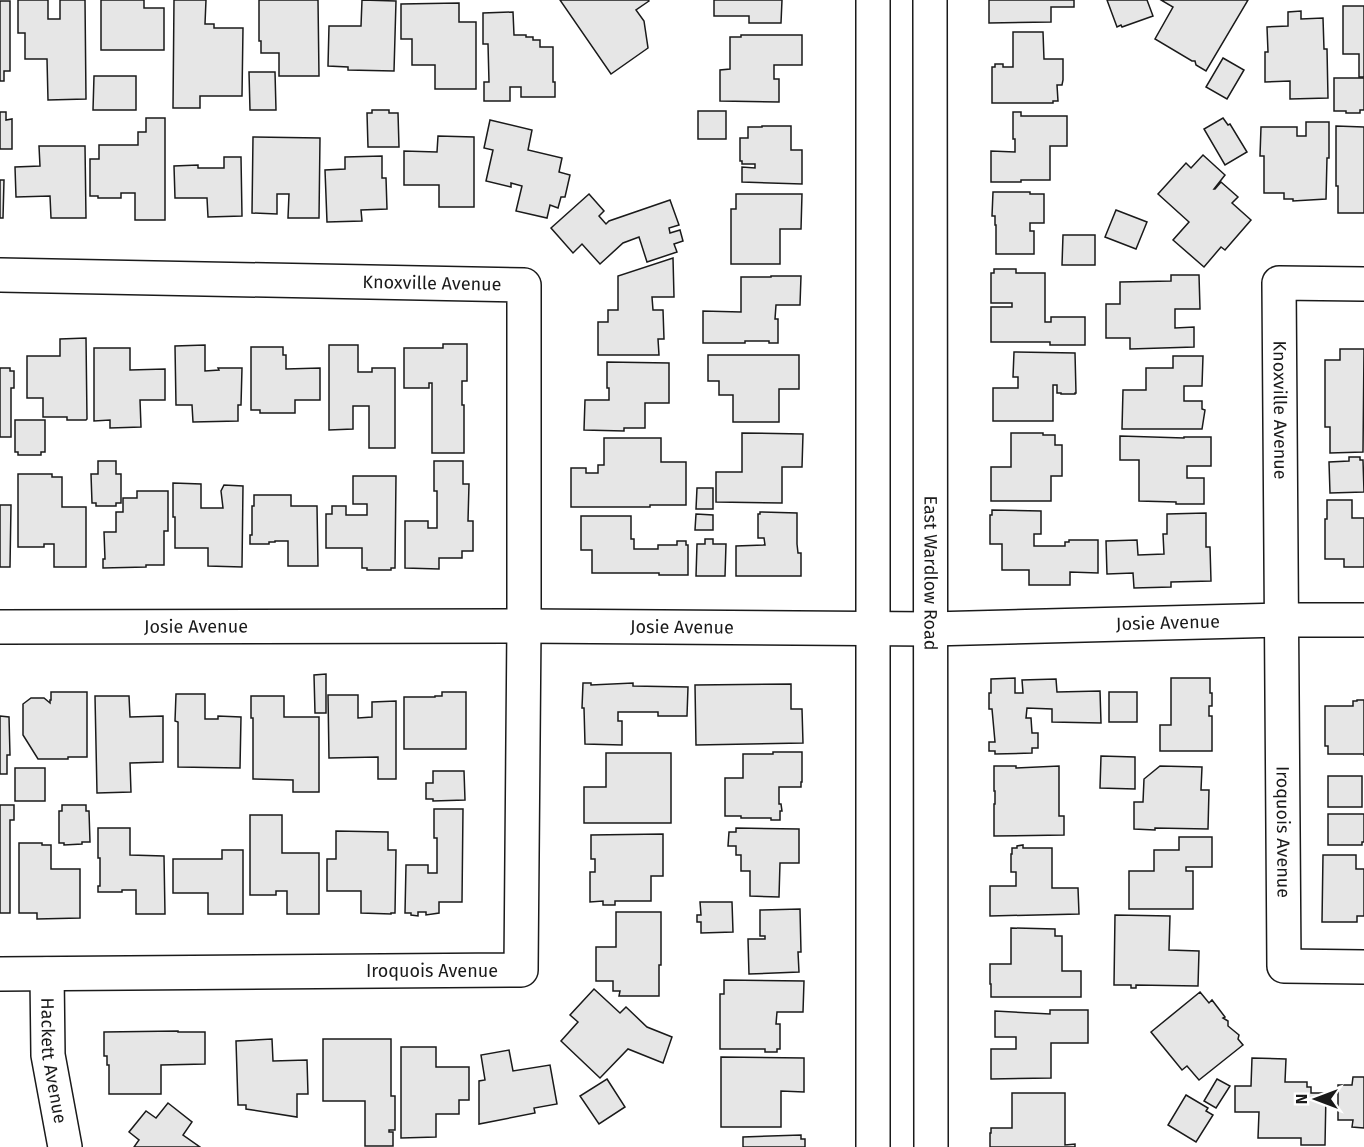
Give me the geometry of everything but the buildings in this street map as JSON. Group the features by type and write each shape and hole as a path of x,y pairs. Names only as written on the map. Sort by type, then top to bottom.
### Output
{"street":[{"path":"873,0 873,1147"},
{"name":"East Wardlow Road","path":"930,0 931,1147"},
{"name":"Knoxville Avenue","path":"0,275 524,285 524,626"},
{"name":"Knoxville Avenue","path":"1282,620 1279,283 1364,284"},
{"name":"Iroquois Avenue","path":"1282,620 1284,966 1364,967"},
{"name":"Josie Avenue","path":"0,627 524,626 931,629 1364,620"},
{"name":"Iroquois Avenue","path":"0,974 521,970 524,626"},
{"name":"Hackett Avenue","path":"47,974 48,1055 65,1147"}]}
